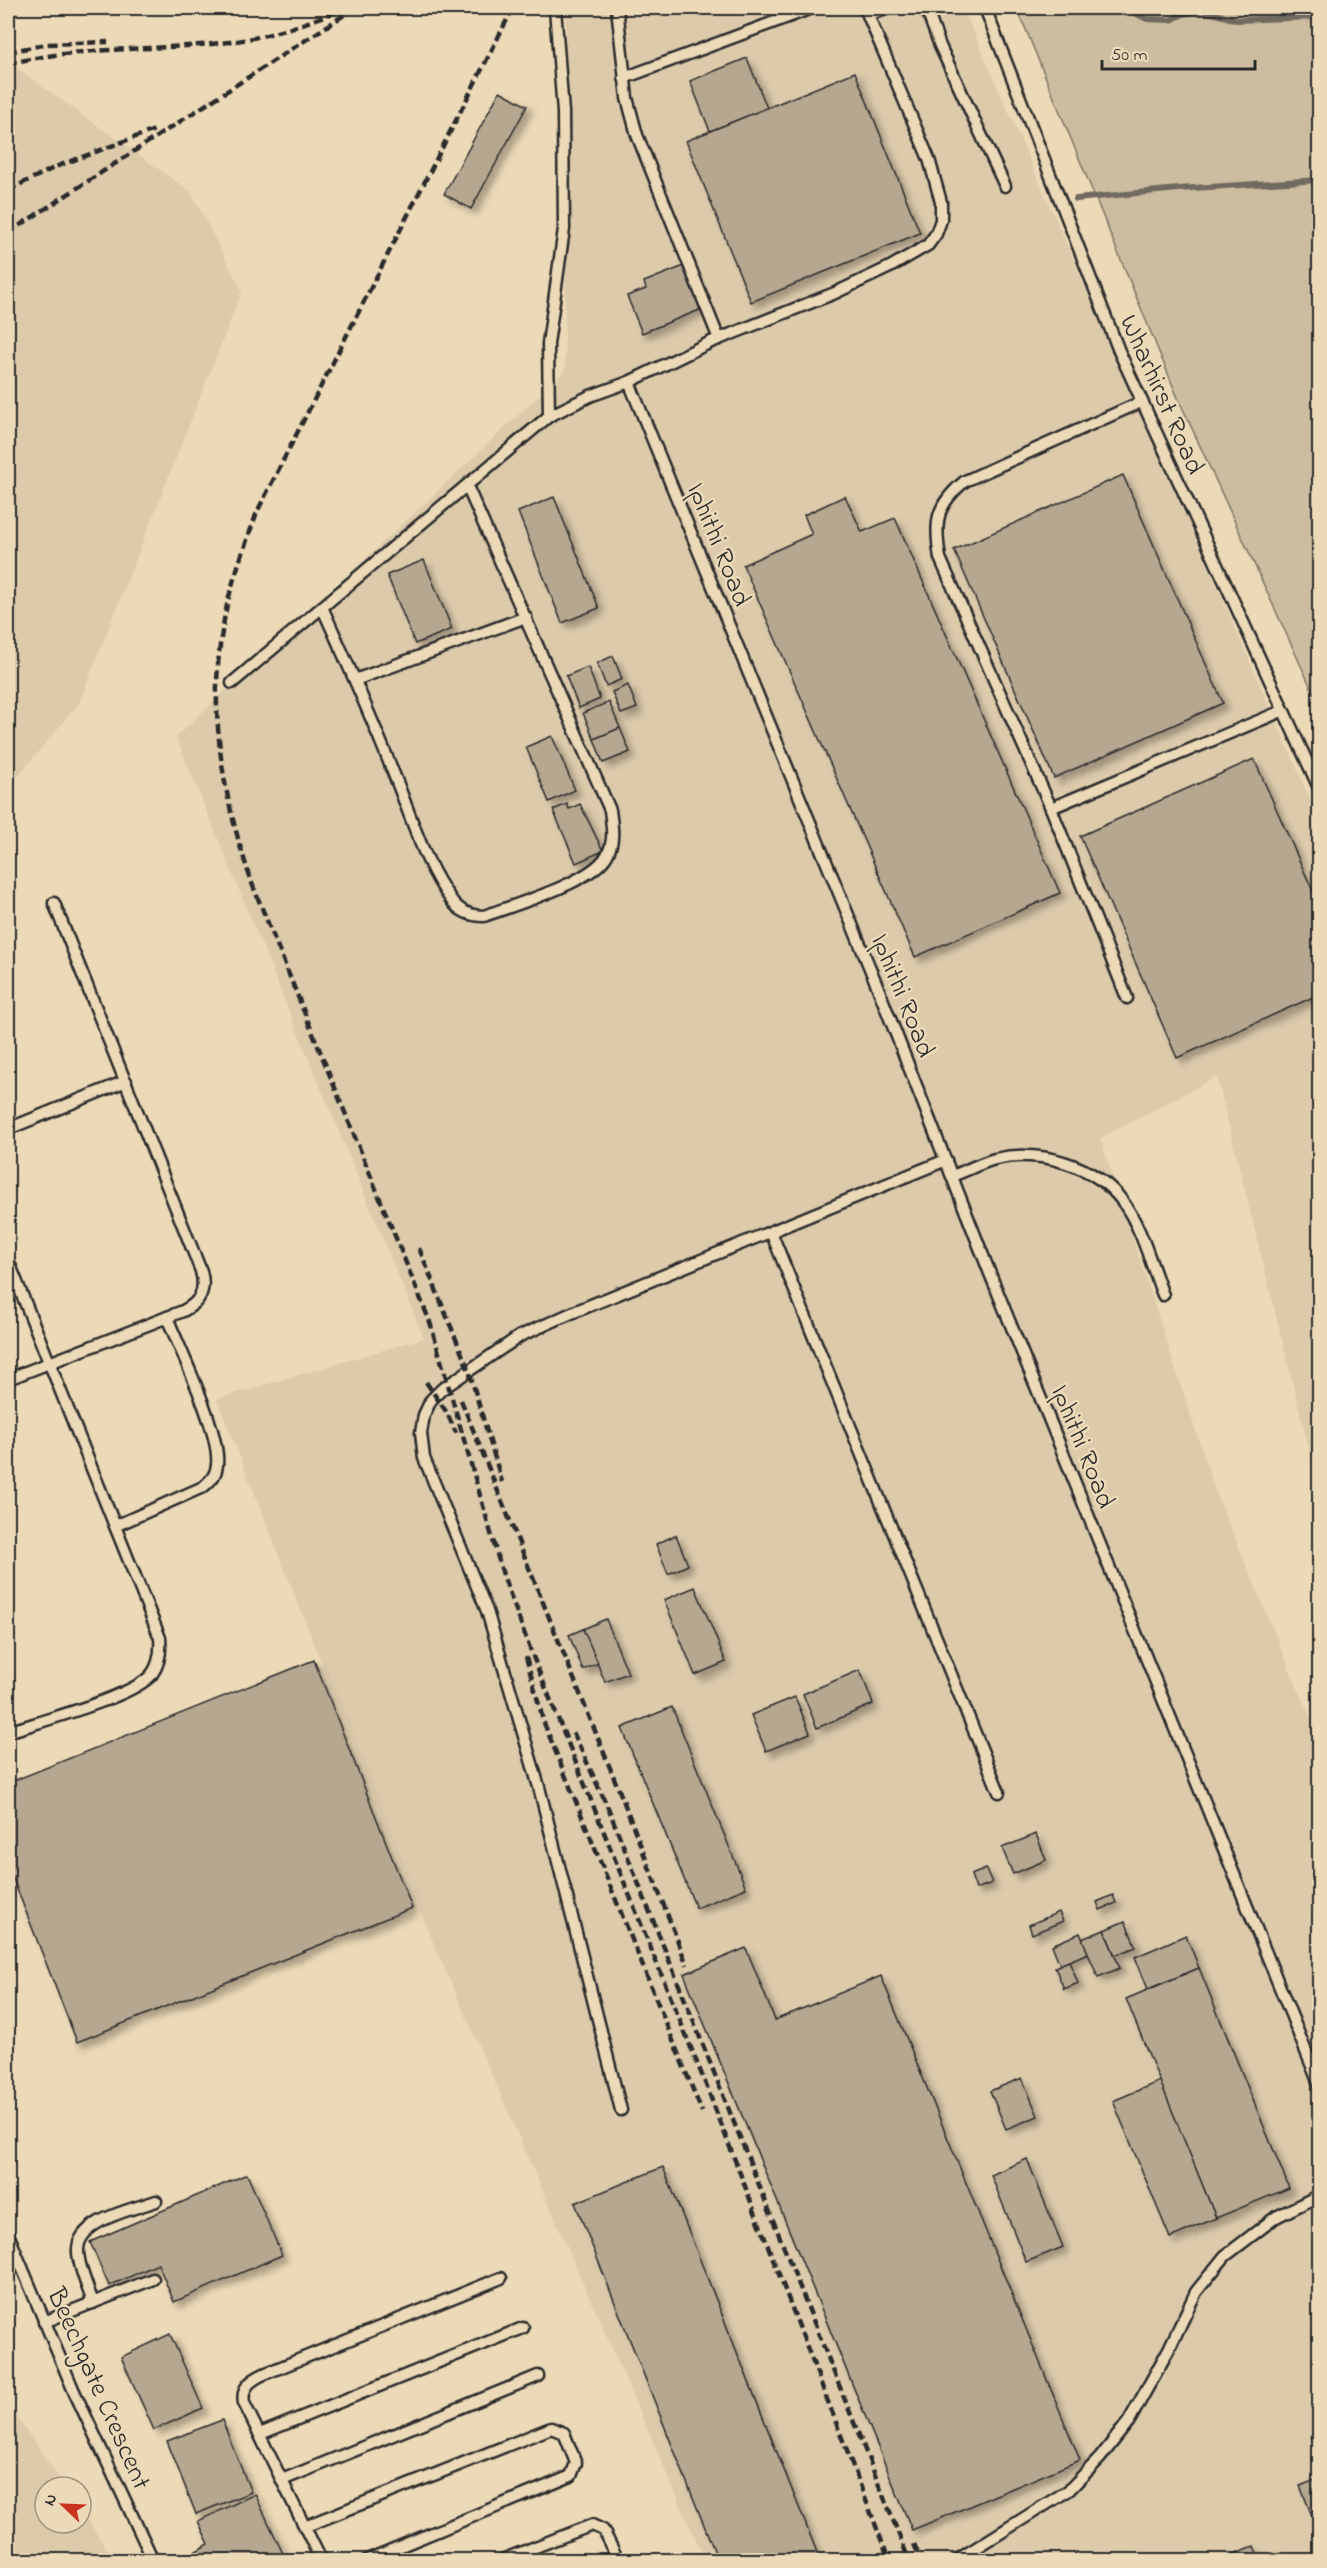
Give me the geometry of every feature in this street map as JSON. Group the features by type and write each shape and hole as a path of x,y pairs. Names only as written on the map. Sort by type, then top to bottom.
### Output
{"lane":[{"path":"549,416 548,344 564,229 563,112 555,8"},
{"path":"618,8 624,78 637,135 719,339"},
{"path":"624,78 812,8"},
{"path":"232,683 549,416 590,396 629,382 719,339 835,292 890,267 928,245 936,234 940,220 940,201 929,159 865,10 889,8"},
{"path":"926,8 944,55 1005,186"},
{"name":"Wharhirst Road","path":"985,8 1089,278 1141,402 1320,790"},
{"name":"Iphithi Road","path":"629,382 876,983 1320,2086"},
{"path":"1127,998 1051,808 940,558 937,539 939,509 949,494 965,481 1141,402"},
{"path":"322,607 355,680 419,839 452,901 467,914 484,916 585,876 604,860 612,843 610,810 467,486"},
{"path":"355,680 526,617"},
{"path":"1051,808 1282,711"},
{"path":"8,1379 191,1307 201,1298 204,1285 201,1271 54,903"},
{"path":"8,1129 126,1081"},
{"path":"952,1176 993,1160 1037,1156 1058,1160 1097,1179 1110,1188 1129,1212 1163,1295"},
{"path":"621,2110 539,1787 487,1611 424,1458 421,1432 424,1415 431,1400 442,1389 520,1336 946,1161"},
{"path":"771,1232 999,1792"},
{"path":"8,1260 160,1638 157,1666 151,1675 132,1690 8,1732"},
{"path":"115,1526 203,1487 213,1478 217,1467 217,1453 211,1426 166,1317"},
{"path":"957,2560 1069,2490 1100,2458 1129,2421 1169,2349 1196,2292 1225,2256 1276,2217 1320,2195"},
{"path":"93,2303 78,2253 83,2234 96,2223 156,2201"},
{"name":"Beechgate Crescent","path":"8,2234 13,2260 44,2322 153,2560"},
{"path":"321,2560 243,2398 247,2385 251,2380 501,2278"},
{"path":"44,2322 153,2279"},
{"path":"260,2434 523,2328"},
{"path":"282,2480 538,2376"},
{"path":"306,2526 551,2428 564,2433 576,2463 571,2476 368,2560"},
{"path":"502,2560 592,2525 603,2530 618,2560"}],"shaded area":[{"path":"566,8 963,8 1319,819 1319,1479 1314,1469 1217,1077 1100,1138 1216,1493 1319,1739 1319,2560 705,2560 424,1921 217,1399 424,1338 176,737 565,371"},
{"path":"1017,8 1263,8 1319,20 1319,705 1178,398"},
{"path":"1263,8 1319,8 1319,20"},
{"path":"8,62 191,192 242,291 79,703 8,788"},
{"path":"8,2404 57,2475 33,2475 33,2535 93,2535 93,2528 115,2560 8,2560"}],"building":[{"path":"747,58 767,108 710,131 690,81"},
{"path":"855,72 920,233 751,302 686,141"},
{"path":"500,91 527,106 471,209 444,194"},
{"path":"684,266 702,309 642,333 627,296 646,289 644,282"},
{"path":"1123,475 1223,703 1054,778 954,550"},
{"path":"845,496 862,532 895,518 1060,893 915,957 743,565 812,534 804,515"},
{"path":"554,497 599,608 562,623 518,512"},
{"path":"424,560 452,629 415,644 387,575"},
{"path":"613,656 622,679 606,686 597,663"},
{"path":"588,667 600,699 579,708 566,676"},
{"path":"628,685 637,708 621,714 612,692"},
{"path":"609,702 620,728 594,739 583,713"},
{"path":"620,728 630,752 603,763 594,739"},
{"path":"552,736 575,790 549,802 526,747"},
{"path":"1254,759 1320,907 1320,994 1177,1058 1080,836"},
{"path":"567,804 569,809 580,804 603,851 576,863 553,810"},
{"path":"676,1535 688,1565 668,1574 656,1544"},
{"path":"695,1587 726,1662 695,1675 664,1600"},
{"path":"606,1619 628,1673 605,1682 583,1629"},
{"path":"583,1629 598,1663 583,1670 569,1635"},
{"path":"314,1660 412,1908 77,2042 8,1866 8,1783"},
{"path":"860,1670 873,1704 817,1728 803,1694"},
{"path":"795,1697 810,1733 766,1751 751,1715"},
{"path":"672,1707 746,1888 696,1908 622,1728"},
{"path":"1036,1834 1046,1860 1013,1874 1002,1848"},
{"path":"986,1869 992,1883 976,1889 971,1875"},
{"path":"1113,1895 1116,1903 1100,1910 1097,1902"},
{"path":"1059,1912 1063,1921 1032,1934 1029,1925"},
{"path":"1125,1921 1136,1947 1115,1955 1104,1930"},
{"path":"1104,1930 1120,1968 1098,1977 1082,1939"},
{"path":"1080,1933 1088,1953 1060,1965 1052,1945"},
{"path":"1186,1935 1199,1968 1148,1989 1135,1957"},
{"path":"746,1948 775,2020 881,1976 1080,2460 912,2530 684,1974"},
{"path":"1069,1961 1078,1983 1064,1989 1055,1967"},
{"path":"1199,1968 1289,2188 1216,2218 1126,1999"},
{"path":"1022,2078 1038,2116 1006,2129 990,2091"},
{"path":"1160,2081 1216,2218 1170,2238 1113,2101"},
{"path":"1027,2159 1063,2247 1026,2262 991,2175"},
{"path":"663,2167 820,2560 718,2560 575,2203"},
{"path":"247,2174 282,2255 174,2302 158,2264 109,2286 90,2242"},
{"path":"170,2334 203,2408 154,2430 121,2357"},
{"path":"222,2420 251,2492 196,2514 167,2441"},
{"path":"1320,2433 1320,2458 1311,2436"},
{"path":"1320,2478 1320,2515 1313,2518 1300,2486"},
{"path":"255,2494 286,2560 198,2560 194,2552 209,2544 198,2521"},
{"path":"1254,2546 1260,2560 1218,2560"}],"waterway":[{"path":"1125,8 1147,19 1171,20 1183,14 1202,10 1237,20 1314,17 1320,19"},
{"path":"1076,199 1178,189 1320,180"}],"railway":[{"path":"8,64 61,54 237,41 284,30 344,8"},
{"path":"8,233 355,8"},
{"path":"513,8 257,512 233,583 223,626 217,692 221,758 234,823 253,886 430,1322 503,1575 532,1654 706,2085 889,2560"},
{"path":"8,52 47,44 108,42"},
{"path":"8,190 58,166 157,129"},
{"path":"419,1248 469,1371 502,1482"},
{"path":"426,1382 447,1413 456,1433"},
{"path":"461,1400 623,1800 687,1965"},
{"path":"526,1657 544,1723 702,2112"},
{"path":"573,1732 609,1810 909,2560"},
{"path":"914,2544 921,2560"}]}
